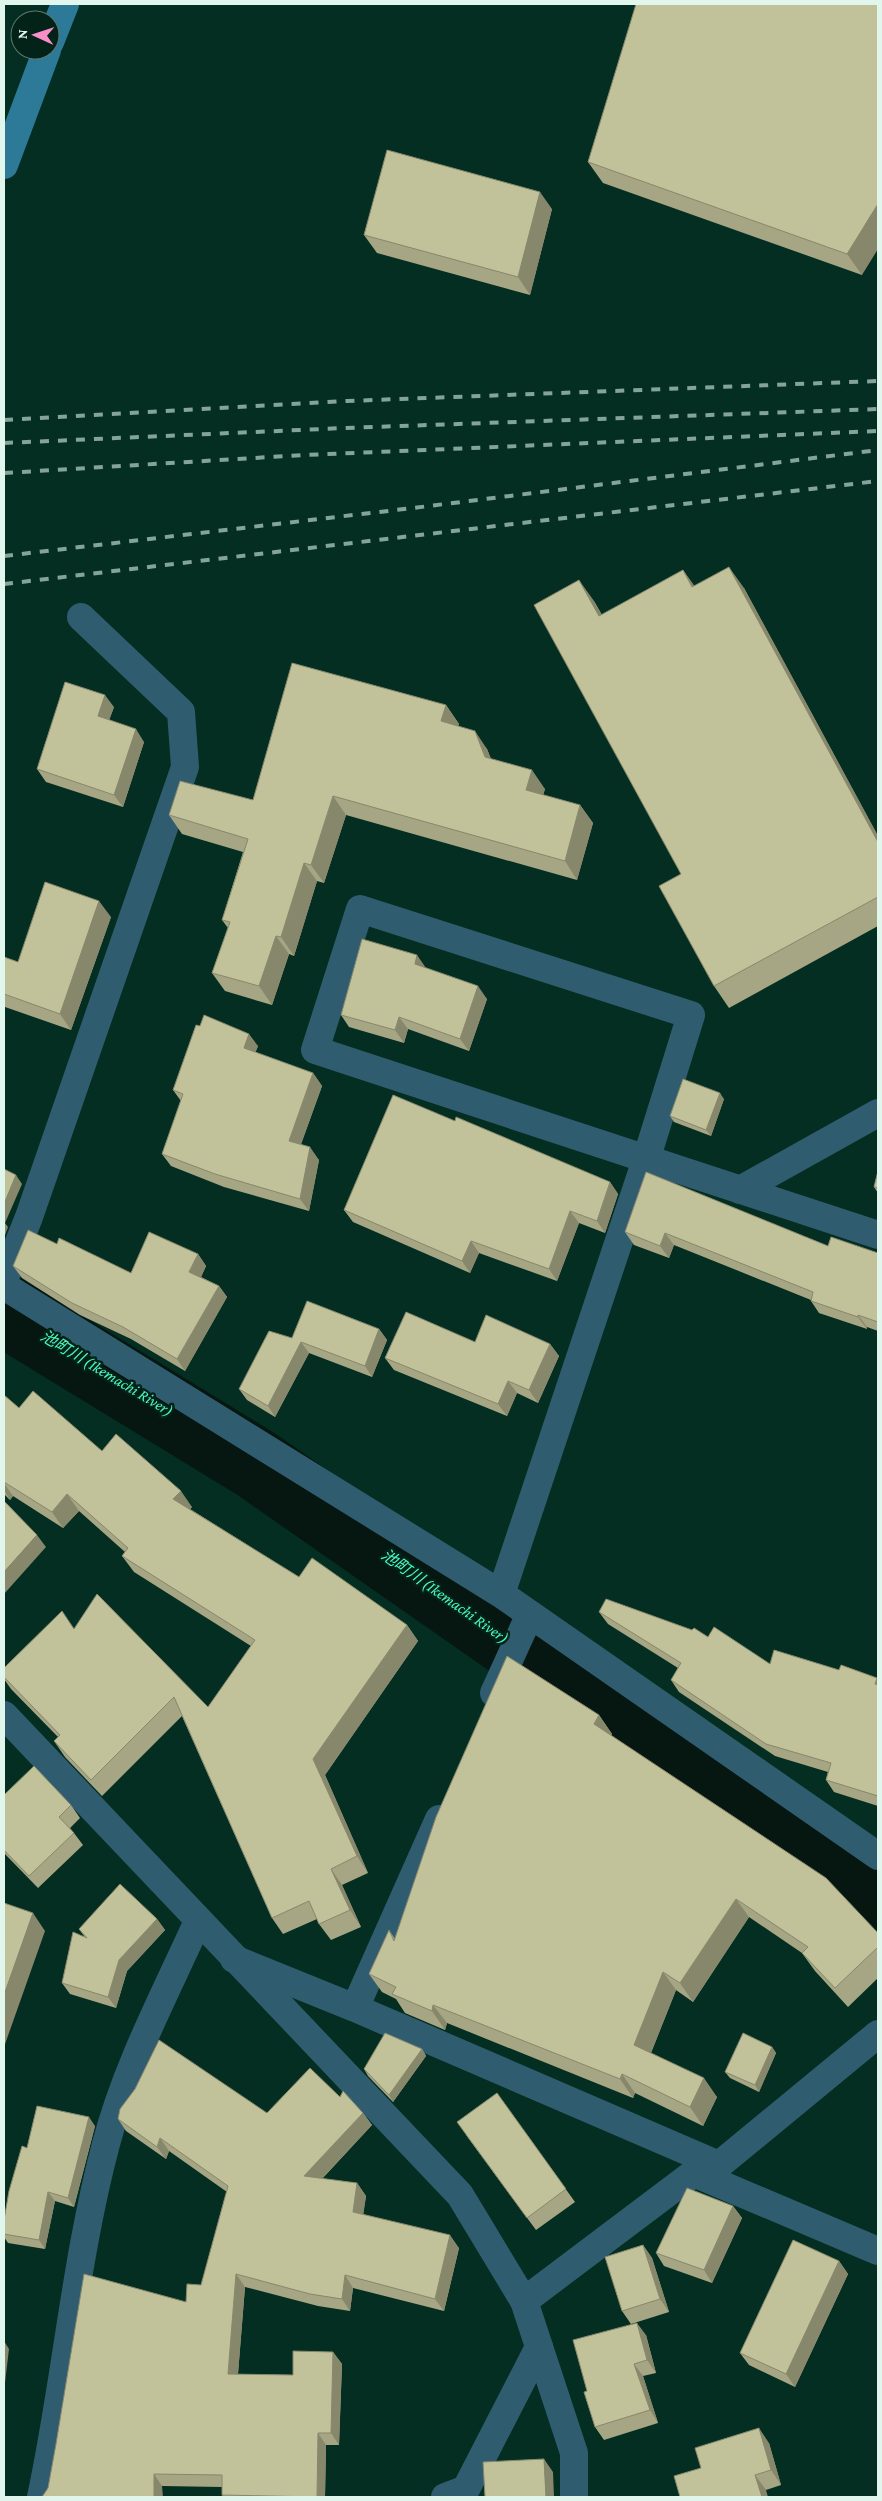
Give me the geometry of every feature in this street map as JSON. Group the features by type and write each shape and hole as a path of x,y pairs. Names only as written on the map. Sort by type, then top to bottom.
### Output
{"main road":[{"path":"4,165 43,60"},
{"path":"4,124 28,101"}],"street":[{"path":"4,1280 29,1217 185,767 182,712 81,617"},
{"path":"501,1594 646,1160 691,1015 360,909 315,1050 646,1160 878,1234"},
{"path":"740,1190 878,1113"},
{"path":"4,1286 501,1594 878,1856"},
{"path":"486,1712 530,1614"},
{"path":"4,1715 460,2195 524,2301 574,2453 574,2497"},
{"path":"355,2008 450,1793"},
{"path":"41,2497 88,2232 106,2144 131,2068 198,1921"},
{"path":"234,1959 355,2008 706,2169 878,2251"},
{"path":"524,2301 706,2169 878,2034"},
{"path":"445,2497 466,2489 539,2347"}],"building":[{"path":"636,4 878,4 878,204 847,254 588,162"},
{"path":"387,150 540,192 518,277 364,235"},
{"path":"729,567 878,842 878,897 714,986 659,886 681,874 534,605 579,580 599,616 683,570 692,587"},
{"path":"292,663 446,705 441,721 475,731 485,757 532,770 526,790 580,805 565,861 333,796 311,865 304,863 281,937 276,936 259,986 212,973 230,922 222,920 248,839 169,815 180,781 253,800"},
{"path":"65,682 105,695 98,716 136,729 114,795 37,769"},
{"path":"45,882 99,901 60,1014 4,994 4,957 18,962"},
{"path":"362,939 417,955 415,964 478,986 460,1039 399,1017 395,1030 341,1015"},
{"path":"204,1015 249,1034 244,1048 313,1073 289,1141 310,1147 300,1199 215,1174 162,1154 183,1094 173,1090 196,1025 200,1026"},
{"path":"683,1079 720,1093 706,1130 670,1116"},
{"path":"393,1095 455,1121 456,1117 610,1182 597,1221 570,1211 549,1269 471,1241 462,1261 344,1210"},
{"path":"4,1169 16,1175 4,1204"},
{"path":"878,1171 878,1188 874,1187"},
{"path":"646,1172 828,1246 831,1237 878,1253 878,1322 811,1301 813,1292 665,1233 660,1246 625,1232"},
{"path":"28,1230 57,1244 59,1238 131,1273 149,1232 198,1254 189,1272 219,1286 177,1359 123,1327 72,1303 13,1266"},
{"path":"307,1301 379,1329 365,1366 301,1342 268,1406 239,1389 269,1331 292,1338"},
{"path":"406,1312 475,1342 486,1315 550,1344 529,1390 508,1381 498,1404 385,1358"},
{"path":"33,1391 102,1451 116,1434 181,1491 173,1499 299,1577 312,1558 407,1625 313,1759 357,1856 331,1869 350,1910 319,1924 309,1901 272,1918 174,1697 91,1780 54,1741 60,1735 4,1677 4,1668 62,1611 74,1629 97,1594 208,1707 255,1640 122,1556 128,1548 67,1494 52,1512 4,1482 4,1395 19,1408"},
{"path":"4,1501 37,1535 4,1572"},
{"path":"606,1599 692,1630 694,1628 708,1637 714,1627 770,1664 774,1650 839,1670 841,1665 877,1678 875,1684 878,1685 878,1796 826,1780 831,1763 766,1744 671,1680 681,1663 599,1612"},
{"path":"507,1656 599,1715 594,1724 826,1878 878,1933 878,1947 835,1988 802,1953 808,1947 736,1899 680,1983 663,1972 634,2045 704,2078 690,2107 622,2074 620,2079 433,2005 432,2011 392,1994 396,1987 369,1974 389,1930 394,1941 436,1817"},
{"path":"34,1766 71,1805 59,1817 74,1833 29,1876 4,1850 4,1795"},
{"path":"120,1884 157,1919 119,1960 108,1997 62,1983 73,1932 87,1938 79,1929"},
{"path":"4,1903 33,1913 4,1995"},
{"path":"385,2033 422,2049 389,2095 364,2069"},
{"path":"743,2033 772,2047 755,2085 725,2072"},
{"path":"159,2040 267,2113 310,2068 340,2097 343,2091 363,2113 304,2176 357,2183 353,2212 450,2235 435,2299 345,2275 342,2299 310,2294 236,2274 228,2374 293,2375 293,2351 333,2352 331,2433 318,2433 317,2497 222,2495 222,2475 154,2474 154,2497 42,2497 48,2488 84,2274 186,2302 187,2284 201,2285 228,2186 160,2138 157,2147 118,2119 120,2109 135,2089"},
{"path":"497,2093 566,2189 527,2218 457,2122"},
{"path":"37,2106 89,2117 68,2198 48,2192 39,2240 4,2234 4,2220 9,2191 22,2146 27,2148"},
{"path":"687,2188 733,2206 704,2270 656,2253"},
{"path":"793,2240 839,2261 786,2374 740,2353"},
{"path":"643,2245 660,2299 622,2311 605,2257"},
{"path":"637,2323 647,2360 634,2364 650,2410 595,2427 584,2392 587,2391 573,2340"},
{"path":"759,2428 771,2470 755,2475 762,2497 680,2497 674,2476 701,2468 695,2448"},
{"path":"544,2459 546,2497 485,2497 483,2462"}],"waterway":[{"name":"池町川 (Ikemachi River)","path":"4,1310 256,1464 607,1709 798,1848 878,1894"}],"railway":[{"path":"4,420 347,401 878,381"},
{"path":"4,443 345,428 878,409"},
{"path":"4,473 304,455 878,431"},
{"path":"4,556 413,508 878,450"},
{"path":"4,584 878,481"}]}
